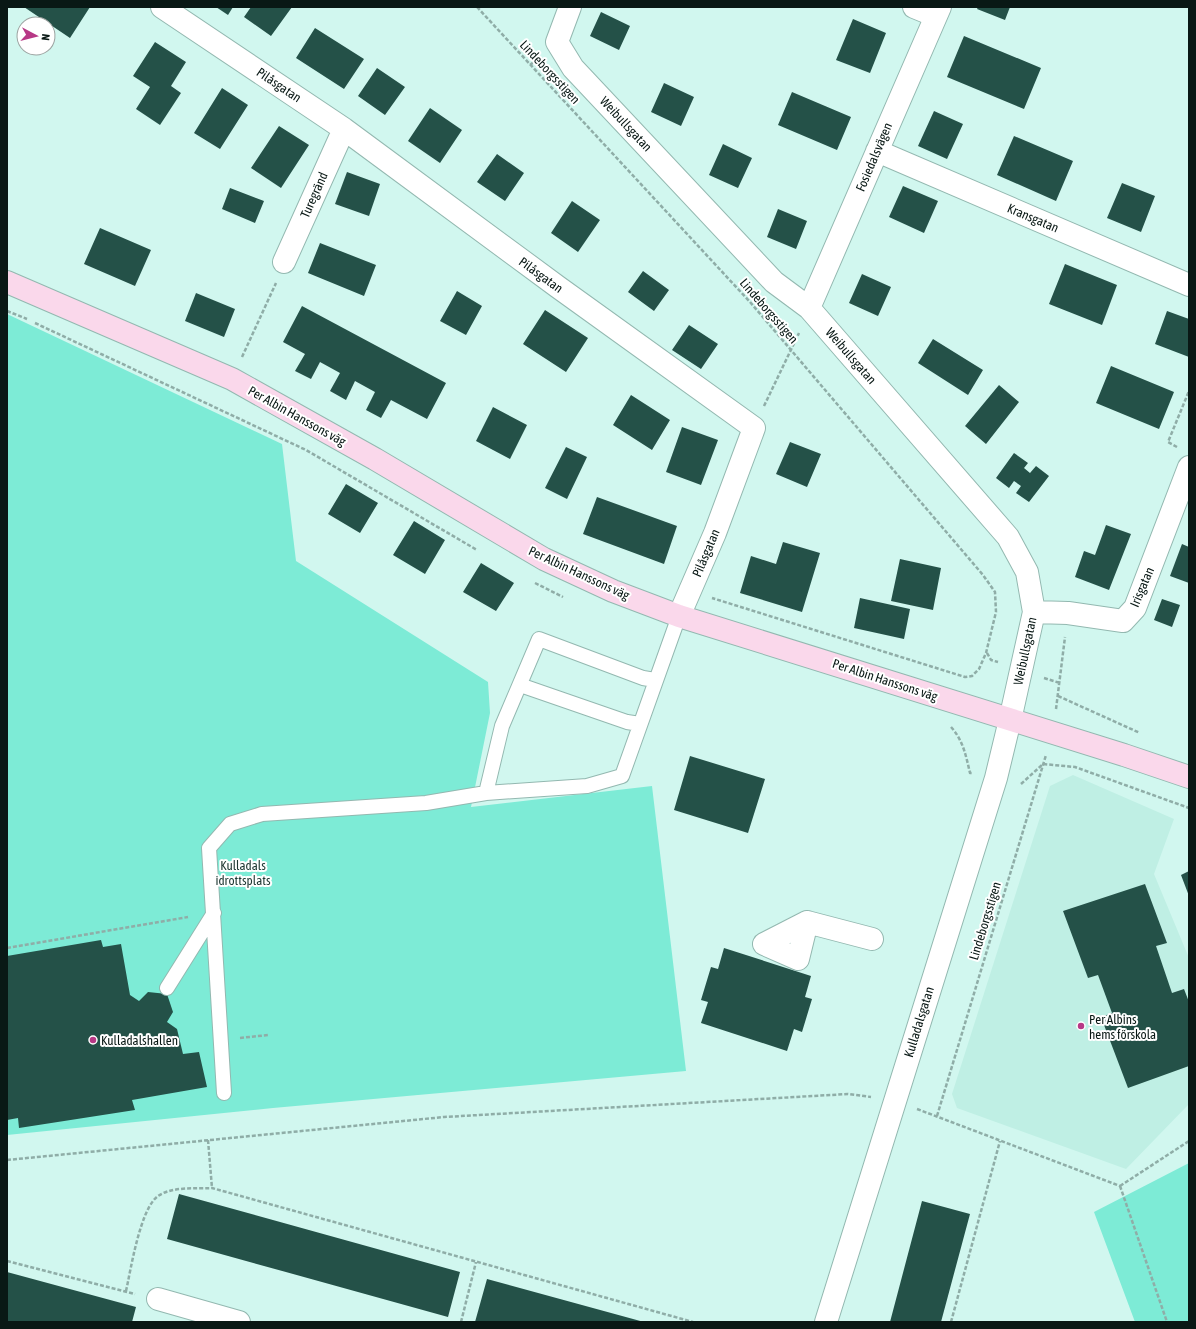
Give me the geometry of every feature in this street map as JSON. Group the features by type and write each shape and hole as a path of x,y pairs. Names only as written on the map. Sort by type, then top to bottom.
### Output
{"street":[{"name":"Pilåsgatan","path":"162,7 344,129 552,283 754,428 715,533 678,616"},
{"name":"Weibullsgatan","path":"570,7 557,42 574,68 774,282 809,308 1008,537 1027,572 1034,612 1010,720"},
{"path":"914,7 938,12"},
{"name":"Fosiedalsvägen","path":"809,308 938,12"},
{"name":"Turegränd","path":"284,262 344,129"},
{"name":"Kransgatan","path":"878,151 1189,285"},
{"name":"Per Albin Hanssons väg","path":"7,282 232,379 375,460 544,559 613,591 678,616 1189,777"},
{"name":"Irisgatan","path":"1034,612 1068,613 1123,621 1135,608 1186,458"},
{"name":"Kulladalsgatan","path":"826,1322 996,778 1010,720"},
{"path":"807,922 872,939"},
{"path":"158,1299 239,1322"}],"lane":[{"path":"224,1093 209,848 230,824 262,814 426,803 486,793 587,786 622,776 678,616"},
{"path":"486,793 502,726 539,639 643,678 655,680"},
{"path":"520,685 627,722 640,724"},
{"path":"166,988 214,913"}],"path":[{"name":"Lindeborgsstigen","path":"477,7 750,302 791,352 983,575 995,592 996,612 986,653 979,669 972,676 965,677 689,592"},
{"path":"232,379 270,298 284,262"},
{"path":"754,428 791,352 809,308"},
{"path":"1186,458 1168,442 1189,391"},
{"path":"1060,684 1068,613"},
{"path":"1058,696 1145,735"},
{"name":"Lindeborgsstigen","path":"937,1116 1053,733"},
{"path":"7,948 214,913"},
{"path":"248,1037 268,1035"},
{"path":"7,1160 460,1116 848,1094 895,1101 1120,1186"},
{"path":"208,1140 212,1188"},
{"path":"951,1322 1000,1141"},
{"path":"1120,1186 1189,1141"},
{"path":"1120,1186 1167,1322"},
{"path":"126,1291 144,1216 158,1196 177,1189 212,1188 693,1322"},
{"path":"7,1262 158,1299"},
{"path":"461,1322 476,1262"}],"shaded area":[{"name":"Per Albins hems förskola","path":"1073,775 1174,819 1154,874 1189,958 1189,1104 1126,1169 957,1108 952,1094 1050,786"}],"green space":[{"name":"Kulladals idrottsplats","path":"7,314 282,444 296,561 488,682 490,713 471,807 652,786 686,1071 273,1108 7,1135"},
{"path":"1189,1163 1189,1322 1135,1322 1094,1212"}],"building":[{"path":"24,7 90,7 70,38 56,29 56,16 37,16"},
{"path":"216,7 233,7 228,15"},
{"path":"251,7 292,7 271,36 244,17"},
{"path":"978,7 1010,7 1005,20 977,9"},
{"path":"601,12 630,26 619,50 590,36"},
{"path":"853,19 886,33 870,73 836,60"},
{"path":"315,28 364,59 344,89 296,58"},
{"path":"964,36 1041,68 1024,109 947,77"},
{"path":"155,42 186,62 171,86 181,93 160,125 136,109 150,87 133,76"},
{"path":"377,68 405,87 385,115 358,96"},
{"path":"664,83 694,97 681,126 651,112"},
{"path":"222,88 248,105 220,149 194,133"},
{"path":"792,92 851,117 837,150 778,125"},
{"path":"430,108 462,130 440,163 408,141"},
{"path":"934,111 963,124 947,159 918,146"},
{"path":"279,126 309,145 281,188 251,168"},
{"path":"1014,136 1073,161 1056,201 997,175"},
{"path":"723,144 752,158 738,188 709,175"},
{"path":"497,154 524,173 505,201 477,182"},
{"path":"347,172 380,184 369,216 335,204"},
{"path":"1122,183 1155,196 1141,232 1107,218"},
{"path":"903,186 938,201 924,233 889,217"},
{"path":"230,188 264,201 255,223 222,209"},
{"path":"572,201 600,220 578,252 551,233"},
{"path":"778,209 807,221 796,249 767,237"},
{"path":"100,228 151,250 135,286 84,264"},
{"path":"320,243 376,265 364,296 308,273"},
{"path":"1065,264 1117,285 1102,325 1049,304"},
{"path":"643,271 669,290 654,311 628,292"},
{"path":"862,274 891,287 878,316 849,303"},
{"path":"457,291 482,306 466,335 440,321"},
{"path":"196,293 235,309 224,337 185,321"},
{"path":"302,306 446,383 427,419 391,400 381,418 366,410 375,392 355,381 346,400 330,391 340,373 320,362 311,379 295,371 305,354 283,342"},
{"path":"545,310 588,338 566,372 523,344"},
{"path":"1167,311 1189,319 1189,357 1155,344"},
{"path":"689,325 718,344 701,369 672,350"},
{"path":"933,339 983,370 968,395 918,363"},
{"path":"1111,366 1174,392 1159,429 1096,403"},
{"path":"999,385 1019,402 986,444 965,426"},
{"path":"631,395 670,420 652,450 613,425"},
{"path":"493,407 527,425 510,459 476,441"},
{"path":"682,427 718,440 701,485 666,472"},
{"path":"790,442 821,454 807,487 776,474"},
{"path":"566,447 587,457 567,499 545,488"},
{"path":"1014,453 1028,463 1024,468 1030,473 1036,466 1049,476 1029,502 1016,493 1021,486 1014,481 1009,488 996,478"},
{"path":"346,484 378,503 360,533 328,514"},
{"path":"597,497 677,526 664,564 583,534"},
{"path":"414,521 445,540 425,574 393,555"},
{"path":"1106,525 1131,534 1109,590 1075,577 1084,551 1095,555"},
{"path":"783,542 820,553 802,612 740,593 751,556 776,564"},
{"path":"1182,544 1189,547 1189,583 1170,576"},
{"path":"900,559 941,568 933,610 891,601"},
{"path":"481,563 514,583 496,611 463,592"},
{"path":"860,598 910,609 904,639 854,628"},
{"path":"1162,599 1180,605 1172,627 1154,620"},
{"path":"690,756 765,779 748,833 674,810"},
{"path":"1189,871 1189,896 1181,875"},
{"path":"1145,884 1167,943 1156,946 1172,993 1184,989 1189,1002 1189,1066 1128,1088 1101,1017 1112,1013 1098,975 1088,978 1063,911"},
{"name":"Kulladalshallen","path":"101,940 103,947 121,944 130,995 139,1001 148,992 167,994 173,1012 167,1022 177,1029 183,1054 199,1052 207,1087 132,1100 135,1110 19,1128 18,1118 7,1120 7,956"},
{"path":"724,948 811,976 805,997 812,999 802,1032 794,1029 787,1051 701,1023 708,1002 701,1000 711,967 718,969"},
{"path":"179,1194 460,1272 448,1317 167,1239"},
{"path":"922,1201 970,1214 941,1322 890,1322"},
{"path":"7,1272 136,1307 132,1322 7,1322"},
{"path":"487,1279 644,1322 475,1322"}],"place":[{"name":"Per Albins hems förskola","path":"1081,1026"},
{"name":"Kulladalshallen","path":"93,1040"}]}
